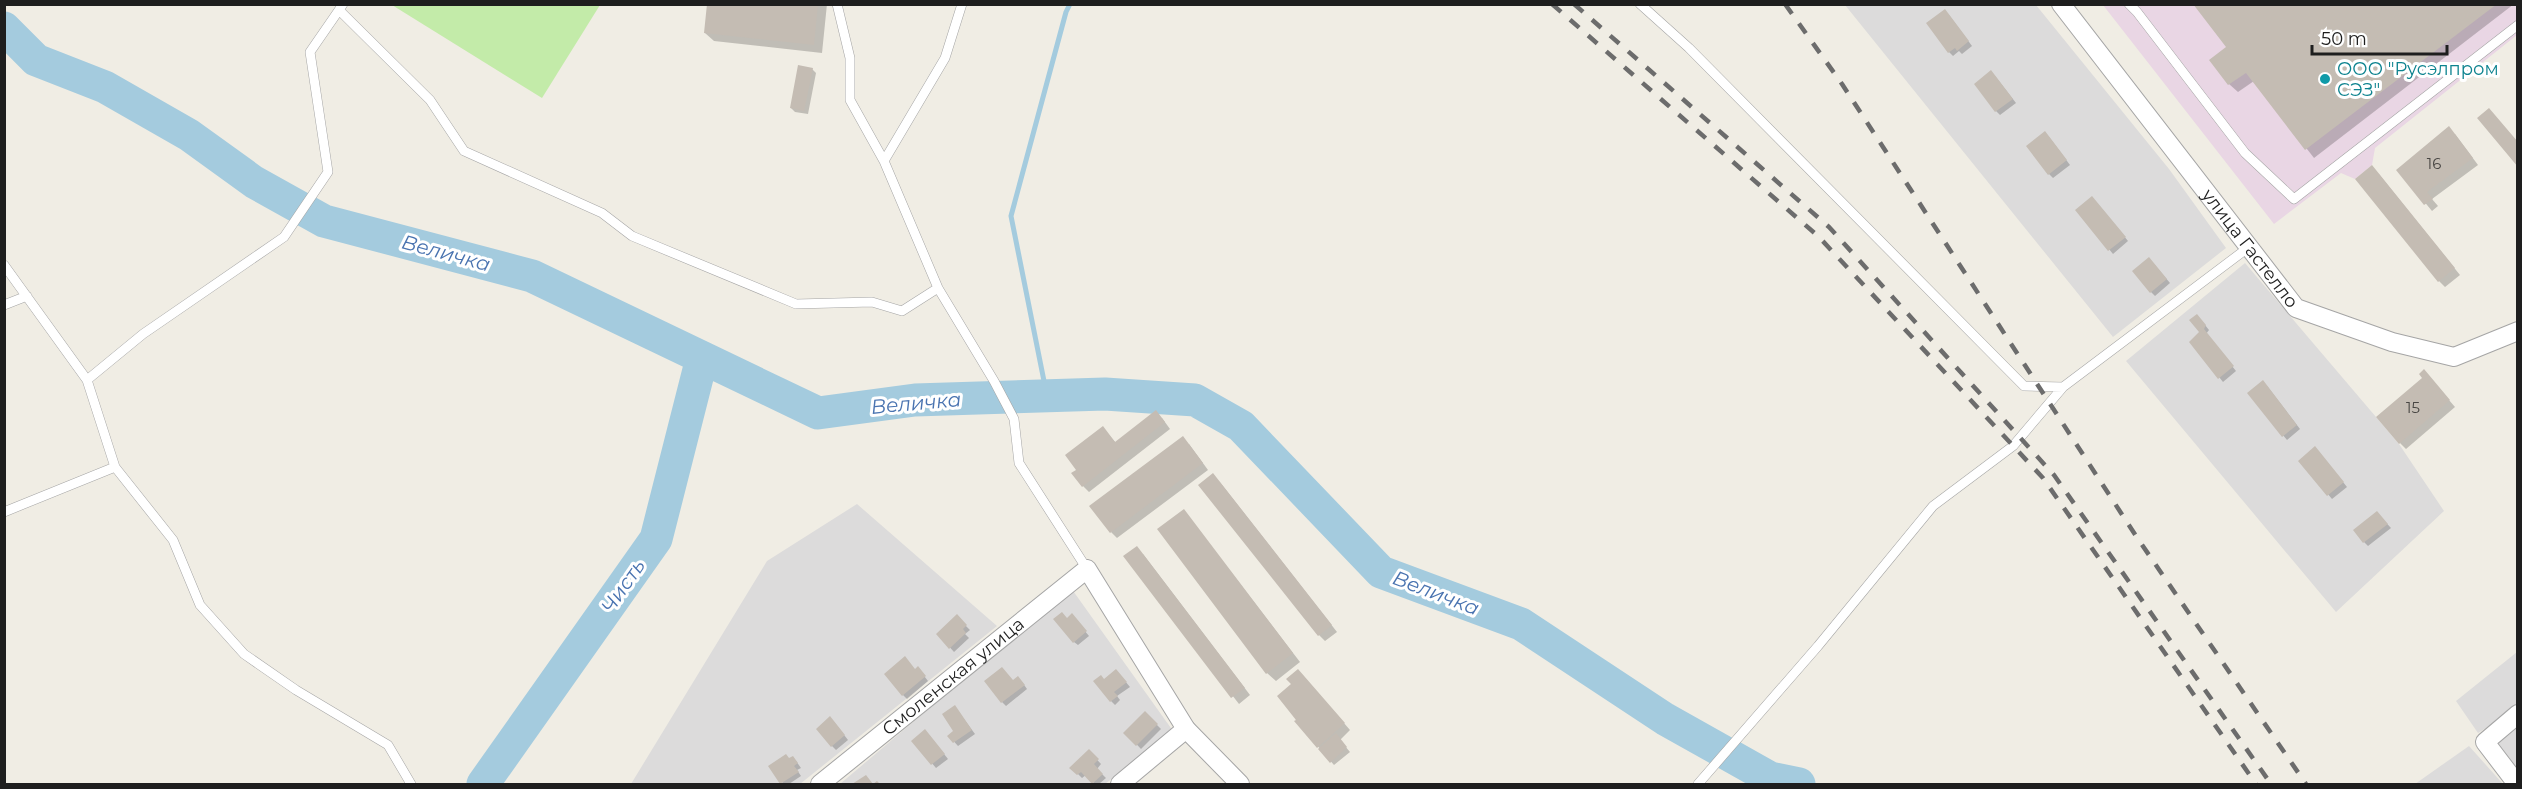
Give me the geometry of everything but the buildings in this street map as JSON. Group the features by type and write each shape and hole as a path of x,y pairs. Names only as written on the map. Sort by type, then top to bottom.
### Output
{"street":[{"name":"улица Гастелло","path":"2061,4 2296,308 2392,342 2454,357 2517,331"},
{"path":"1087,569 1186,729 1240,784"},
{"name":"Смоленская улица","path":"820,784 1087,569"},
{"path":"2517,714 2485,742 2517,784"},
{"path":"1120,784 1186,729"}],"lane":[{"path":"837,4 850,58 850,100 884,161 938,288 1014,419 1018,463 1087,569"},
{"path":"884,161 945,58 962,4"},
{"path":"1640,4 1706,64 2024,386 2063,387"},
{"path":"2129,4 2245,153 2294,199 2517,25"},
{"path":"87,380 143,334 284,237 328,172 310,52 341,7 430,100 464,151 602,213 632,236 796,304 872,302 902,311 938,288"},
{"path":"1698,784 1818,646 1933,506 2013,446 2063,387 2249,247"},
{"path":"4,265 87,380 115,467 173,540 200,605 243,654 296,690 388,745 411,784"},
{"path":"4,305 27,296"},
{"path":"4,512 115,467"}],"shaded area":[{"path":"1845,5 2036,5 2169,169 2226,248 2113,337"},
{"path":"2103,5 2517,5 2517,35 2375,148 2372,165 2355,179 2341,173 2274,224"},
{"path":"2245,263 2399,444 2444,511 2336,612 2126,361"},
{"path":"857,504 997,626 800,784 631,784 767,561"},
{"path":"1071,588 1173,731 1105,784 840,784"},
{"path":"2517,652 2518,708 2478,733 2456,701"},
{"path":"2517,727 2517,768 2498,743"},
{"path":"2469,746 2503,784 2415,784"}],"green space":[{"path":"392,5 600,5 542,98"}],"waterway":[{"path":"1047,396 1011,216 1070,4"},
{"name":"Величка","path":"4,28 36,60 105,87 189,135 254,182 324,221 532,276 818,413 915,400 1105,394 1195,400 1241,426 1381,572 1521,624 1665,719 1770,778 1799,784"},
{"name":"Чисть","path":"483,784 656,539 702,358"}],"railway":[{"path":"1552,4 1819,237 2043,478 2256,784"},
{"path":"1574,4 1829,227 2054,475 2271,784"},
{"path":"1785,4 1842,84 2136,536 2306,784"}],"place":[{"name":"ООО \"Русэлпром СЭЗ\"","path":"2325,79"}]}
